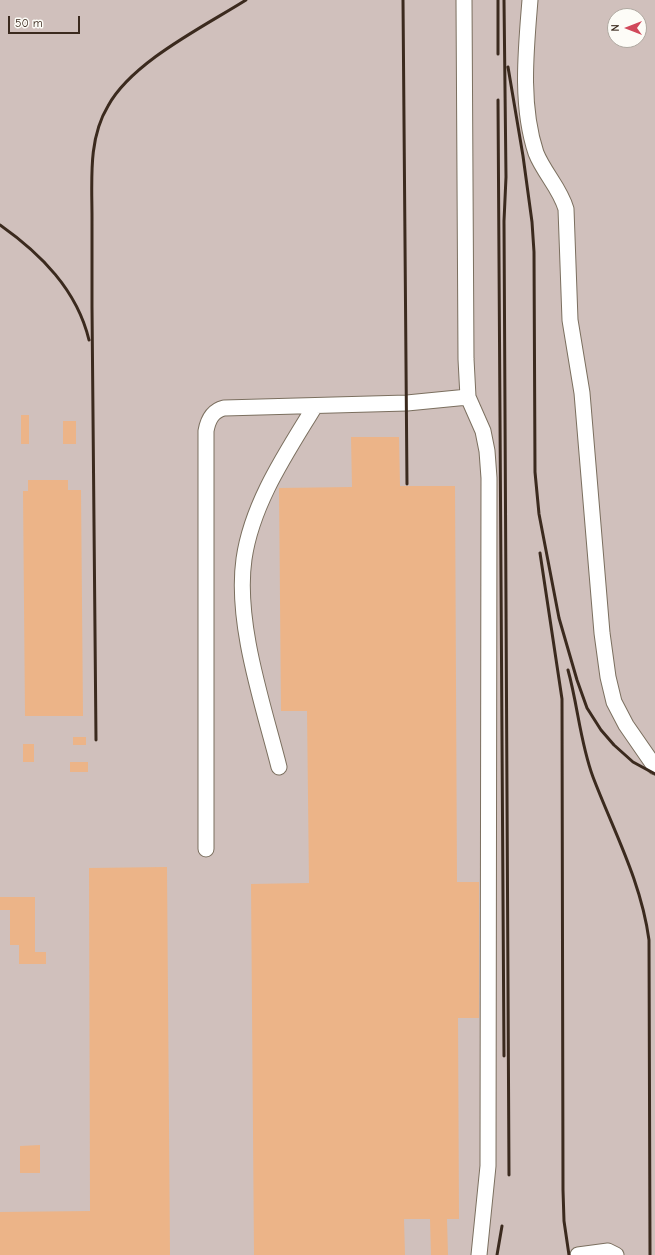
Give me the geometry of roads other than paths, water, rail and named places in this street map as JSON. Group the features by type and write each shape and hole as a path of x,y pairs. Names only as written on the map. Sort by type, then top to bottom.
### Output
{"street":[{"path":"464,0 466,359 468,397 483,431 487,451 489,478 488,1166 485,1211 479,1255"},
{"path":"530,0 526,52 528,113 536,152 542,166 562,196 566,210 570,320 582,393 602,633 608,677 614,702 626,725 653,763"},
{"path":"206,849 207,424 214,413 224,408 406,403 468,397"},
{"path":"279,767 257,680 245,621 244,559 247,541 266,490 281,461 316,406"},
{"path":"578,1255 608,1251 616,1255"}],"railway":[{"path":"96,740 92,361 92,160 94,146 97,132 108,106 119,90 134,75 151,60 170,47 246,0"},
{"path":"403,0 407,484"},
{"path":"498,0 498,54"},
{"path":"504,0 506,177 504,221 509,1175"},
{"path":"508,67 523,156 532,222 534,252 535,472 539,514 559,618 577,680 587,708 601,730 614,745 633,762 655,774"},
{"path":"498,100 504,1056"},
{"path":"0,225 30,248 66,289 76,305 89,340"},
{"path":"540,553 562,699 563,1190 564,1221 569,1255"},
{"path":"568,670 589,764 626,857 640,897 649,940 650,1255"},
{"path":"497,1255 502,1226"}]}
